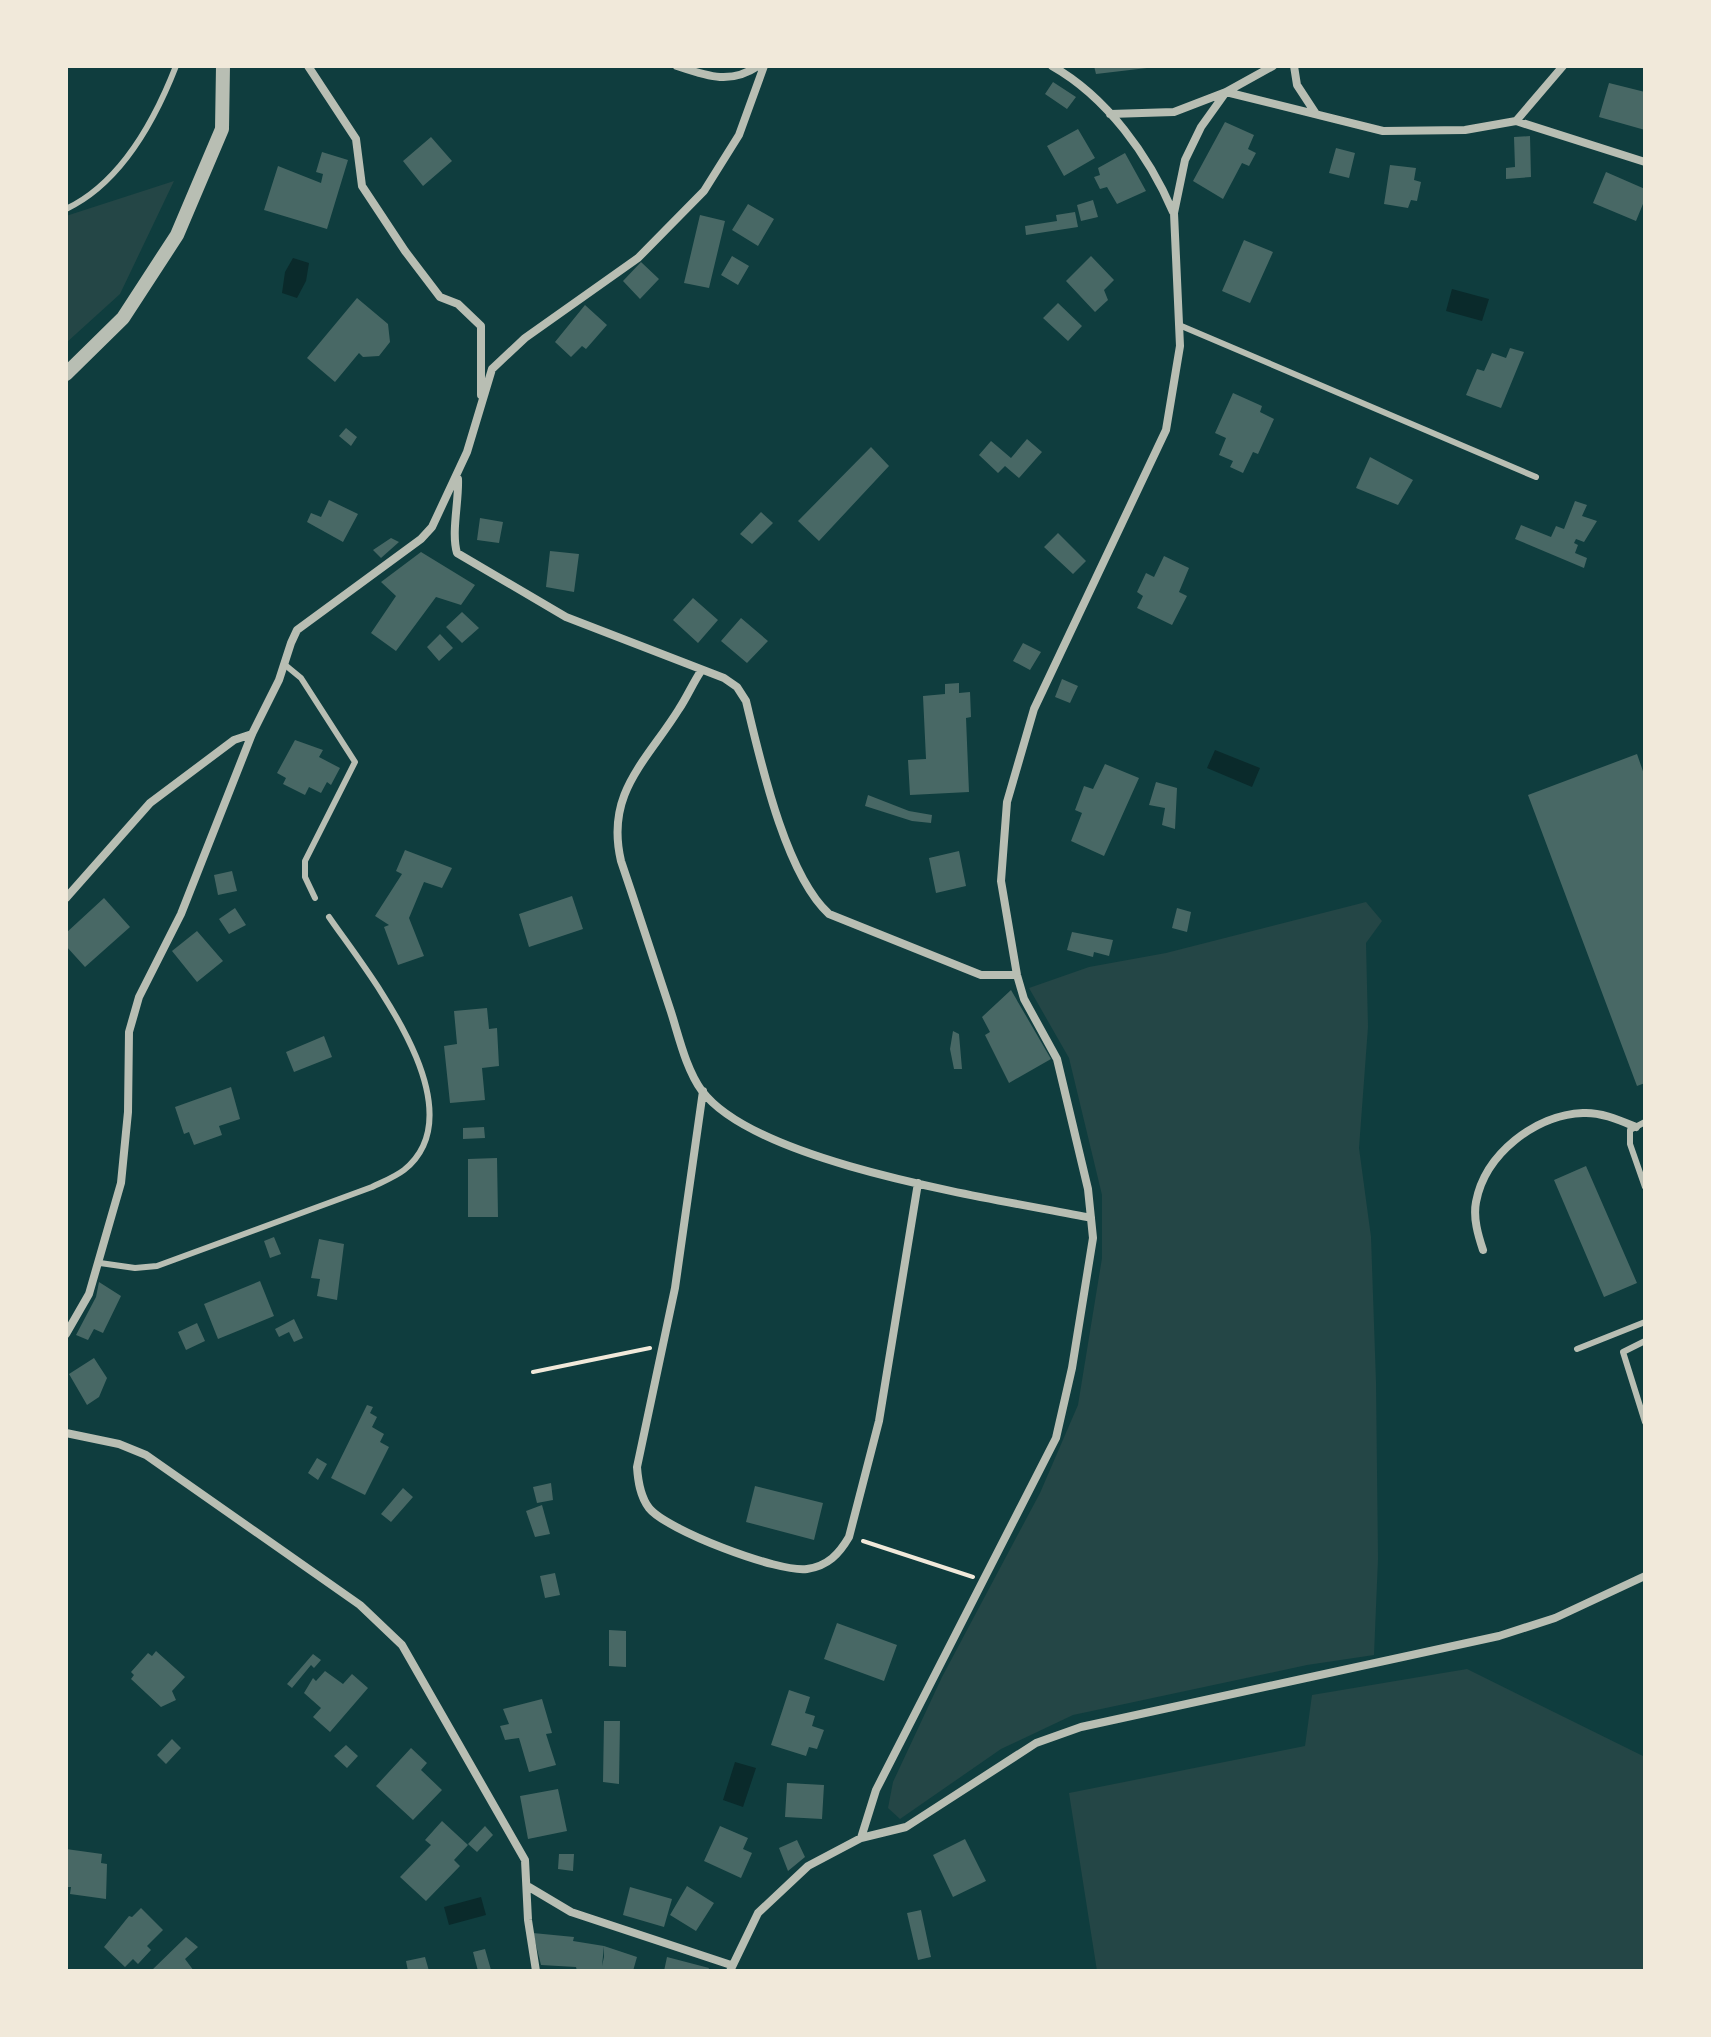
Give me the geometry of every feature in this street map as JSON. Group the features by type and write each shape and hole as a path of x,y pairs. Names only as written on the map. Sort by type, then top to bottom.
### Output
{"street":[{"path":"66,374 123,318 177,235 222,129 223,66"},
{"path":"308,66 356,139 362,186 405,251 440,297 458,304 481,326 480,408"},
{"path":"677,66 703,75 741,77 758,66"},
{"path":"66,1334 89,1294 121,1183 128,1112 129,1032 139,997 181,914 297,630 421,539 432,527 457,474 492,369 525,338 638,258 704,191 739,135 764,66"},
{"path":"1052,66 1110,114 1156,171 1174,213"},
{"path":"1110,114 1174,112 1226,92 1273,66"},
{"path":"1294,66 1297,85 1317,115"},
{"path":"1516,121 1563,66"},
{"path":"1226,92 1383,131 1465,130 1516,121 1645,162"},
{"path":"861,1838 876,1790 1056,1438 1093,1238 1088,1189 1057,1059 1024,999 1017,975 1001,881 1007,802 1034,709 1166,430 1180,346 1174,213 1185,160 1201,127 1226,92"},
{"path":"457,474 459,506 454,541 457,553 566,617 724,678 737,687 746,701 772,805 816,902 829,914 981,975 1017,975"},
{"path":"701,671 679,709 635,771 618,810 616,829 631,890 684,1052 703,1091 757,1135 918,1183 1091,1218"},
{"path":"66,898 150,803 234,740 252,734"},
{"path":"703,1091 664,1345 637,1467 639,1488 654,1513 680,1531 793,1569 806,1569 829,1562 849,1537 879,1421 918,1183"},
{"path":"1483,1250 1476,1227 1476,1202 1495,1161 1514,1140 1537,1125 1584,1112 1640,1124"},
{"path":"66,1433 119,1444 146,1455 360,1605 402,1645 525,1860 529,1887 528,1920 536,1971"},
{"path":"529,1887 584,1917 731,1968 758,1913 808,1866 861,1838 906,1827 1036,1743 1081,1727 1499,1636 1555,1618 1645,1576"}],"lane":[{"path":"66,209 108,177 140,140 176,66"},
{"path":"1179,325 1536,477"},
{"path":"284,664 301,678 355,762 305,861 305,877 315,898"},
{"path":"100,1263 135,1268 157,1266 372,1187 405,1170 414,1157 426,1137 430,1121 421,1066 397,1016 329,917"},
{"path":"1640,1124 1630,1130 1630,1144 1645,1187"},
{"path":"1577,1349 1645,1322"},
{"path":"1645,1341 1623,1352 1642,1400 1645,1422"}],"path":[{"path":"533,1372 664,1345"},
{"path":"849,1537 983,1580"}],"shaded area":[{"path":"174,181 120,294 66,343 66,216"},
{"path":"293,258 309,263 306,281 297,298 282,293 285,272"},
{"path":"1452,289 1489,299 1482,321 1446,311"},
{"path":"1215,750 1260,768 1252,787 1207,768"},
{"path":"1366,902 1382,921 1366,943 1368,1027 1359,1148 1371,1237 1376,1382 1378,1559 1374,1655 1307,1665 1073,1715 1001,1749 900,1819 888,1808 893,1782 942,1677 1040,1493 1078,1405 1102,1258 1102,1195 1069,1058 1029,988 1089,967 1166,953"},
{"path":"1467,1669 1645,1757 1645,1971 1097,1971 1069,1793 1305,1746 1312,1695"},
{"path":"735,1762 756,1768 743,1807 723,1800"},
{"path":"481,1897 486,1915 449,1925 444,1907"}],"building":[{"path":"1094,66 1147,66 1147,68 1096,74"},
{"path":"1053,82 1076,97 1067,109 1045,94"},
{"path":"1609,83 1645,92 1645,130 1599,117"},
{"path":"1225,122 1254,135 1248,149 1256,153 1249,166 1242,163 1223,199 1193,181"},
{"path":"1078,129 1095,158 1064,176 1047,146"},
{"path":"1530,136 1531,177 1506,179 1506,168 1515,167 1514,137"},
{"path":"431,137 452,161 423,186 403,161"},
{"path":"1336,148 1355,153 1349,178 1329,173"},
{"path":"322,152 348,160 327,229 264,210 278,166 321,183 323,174 316,172"},
{"path":"1125,153 1146,191 1117,204 1107,187 1100,189 1094,177 1100,175 1098,168"},
{"path":"1390,165 1416,168 1414,180 1421,182 1417,201 1411,200 1408,208 1384,204"},
{"path":"1606,172 1645,189 1645,199 1636,221 1593,203"},
{"path":"1093,200 1098,217 1081,221 1077,205"},
{"path":"748,204 774,219 758,246 732,230"},
{"path":"1075,212 1078,227 1026,235 1025,226 1057,221 1056,215"},
{"path":"700,215 725,221 709,288 684,283"},
{"path":"1244,240 1273,252 1250,303 1222,291"},
{"path":"732,256 749,266 738,285 721,275"},
{"path":"1091,256 1114,280 1104,290 1108,300 1095,312 1066,281"},
{"path":"641,262 659,279 640,299 623,281"},
{"path":"357,298 388,324 390,342 379,356 363,357 359,353 335,382 307,358"},
{"path":"1058,303 1082,326 1068,341 1043,318"},
{"path":"585,305 607,325 586,349 582,346 571,357 555,342"},
{"path":"1510,348 1524,352 1501,408 1466,395 1477,369 1484,371 1492,353 1506,358"},
{"path":"1233,393 1262,406 1260,412 1274,419 1258,454 1253,452 1243,473 1230,467 1233,461 1219,455 1226,438 1215,433"},
{"path":"346,428 357,437 351,446 339,436"},
{"path":"1027,439 1042,452 1019,478 1005,466 998,473 979,455 991,441 1011,458"},
{"path":"871,447 889,466 819,541 798,521"},
{"path":"1370,457 1413,480 1398,505 1356,488"},
{"path":"329,500 358,514 343,542 307,522 311,513 321,517"},
{"path":"1575,501 1587,505 1582,516 1597,521 1584,542 1576,539 1574,543 1578,545 1575,553 1587,558 1584,568 1515,539 1521,525 1551,537 1556,526 1564,529"},
{"path":"761,512 773,523 752,544 740,534"},
{"path":"480,518 503,522 499,543 477,540"},
{"path":"1058,533 1086,561 1073,574 1044,547"},
{"path":"391,538 399,542 381,558 373,550"},
{"path":"550,551 579,554 574,592 546,587"},
{"path":"421,552 475,585 461,605 436,597 396,651 371,633 396,596 381,582"},
{"path":"1164,556 1189,568 1179,592 1187,596 1172,625 1137,608 1143,596 1137,592 1146,573 1154,577"},
{"path":"693,598 718,620 698,643 673,620"},
{"path":"462,612 479,628 462,643 446,627"},
{"path":"741,618 768,641 747,663 721,641"},
{"path":"440,634 453,648 439,661 427,647"},
{"path":"1023,643 1041,652 1030,670 1013,661"},
{"path":"1062,679 1078,686 1070,703 1055,697"},
{"path":"959,683 959,693 970,692 971,717 966,718 969,792 910,795 908,760 926,759 923,696 945,694 945,684"},
{"path":"295,740 323,750 319,757 340,768 331,785 327,782 321,793 309,787 305,795 283,784 286,778 277,773"},
{"path":"1637,754 1645,777 1645,1083 1637,1086 1528,795"},
{"path":"1105,764 1139,778 1104,856 1071,841 1082,813 1075,810 1084,786 1093,789"},
{"path":"1156,782 1177,788 1175,829 1162,825 1165,808 1149,805"},
{"path":"868,795 909,811 932,815 931,823 912,821 865,806"},
{"path":"405,850 452,868 442,888 424,882 409,918 424,956 398,965 384,927 389,925 375,916 402,874 396,871"},
{"path":"959,851 966,886 936,893 929,858"},
{"path":"232,871 237,891 218,895 214,875"},
{"path":"572,896 583,929 529,947 519,914"},
{"path":"104,898 130,927 85,967 66,946 66,933"},
{"path":"235,908 246,925 229,934 219,919"},
{"path":"1177,908 1191,912 1187,932 1172,928"},
{"path":"197,931 223,961 197,982 172,951"},
{"path":"1072,932 1113,940 1109,956 1094,952 1093,957 1067,950"},
{"path":"1011,990 1051,1059 1009,1083 985,1035 990,1032 982,1017"},
{"path":"487,1008 489,1029 497,1028 499,1066 482,1068 485,1100 450,1103 444,1046 457,1044 454,1011"},
{"path":"953,1031 959,1034 962,1069 954,1069 950,1049"},
{"path":"324,1036 332,1057 294,1072 286,1052"},
{"path":"231,1087 240,1119 219,1126 222,1135 194,1145 189,1132 184,1134 175,1107"},
{"path":"484,1127 485,1138 463,1139 463,1128"},
{"path":"497,1158 498,1217 468,1217 468,1159"},
{"path":"1586,1166 1637,1283 1604,1297 1554,1180"},
{"path":"274,1237 281,1254 270,1258 264,1241"},
{"path":"319,1239 344,1244 337,1300 317,1296 320,1279 311,1278"},
{"path":"260,1281 274,1316 218,1339 204,1304"},
{"path":"99,1282 121,1296 103,1333 94,1329 88,1340 76,1335 96,1297"},
{"path":"294,1319 303,1338 294,1342 289,1332 279,1337 275,1329"},
{"path":"197,1323 205,1341 186,1350 178,1332"},
{"path":"94,1358 107,1378 99,1397 87,1405 69,1374"},
{"path":"367,1405 373,1407 370,1413 377,1417 372,1427 384,1434 380,1442 389,1447 365,1495 331,1478"},
{"path":"317,1458 327,1464 318,1480 308,1473"},
{"path":"551,1483 553,1500 537,1503 533,1487"},
{"path":"755,1486 823,1503 814,1540 746,1522"},
{"path":"403,1488 413,1497 391,1522 381,1514"},
{"path":"542,1505 550,1534 535,1537 526,1511"},
{"path":"555,1573 560,1595 545,1598 540,1576"},
{"path":"837,1623 897,1645 884,1681 824,1659"},
{"path":"609,1630 626,1631 626,1667 609,1666"},
{"path":"156,1651 185,1677 172,1691 176,1700 161,1707 131,1679 134,1675 131,1672 148,1653 152,1656"},
{"path":"313,1654 321,1660 314,1668 311,1665 292,1688 287,1684"},
{"path":"325,1671 343,1684 352,1674 368,1688 330,1732 313,1717 321,1708 304,1693 313,1678 316,1681"},
{"path":"789,1690 810,1697 805,1713 815,1716 812,1726 824,1730 817,1749 809,1747 806,1756 771,1745"},
{"path":"542,1699 552,1733 546,1734 556,1765 529,1772 519,1738 505,1740 500,1726 509,1724 503,1709"},
{"path":"604,1721 620,1721 619,1784 603,1782"},
{"path":"172,1739 181,1748 166,1764 157,1755"},
{"path":"346,1745 358,1756 347,1768 334,1756"},
{"path":"411,1748 427,1763 421,1770 442,1790 413,1820 376,1786"},
{"path":"787,1783 824,1785 822,1819 785,1817"},
{"path":"558,1789 567,1831 528,1839 520,1796"},
{"path":"442,1821 468,1845 454,1860 460,1866 426,1901 400,1877 431,1845 425,1840"},
{"path":"485,1826 493,1835 477,1852 468,1844"},
{"path":"720,1826 748,1838 743,1849 752,1853 741,1878 704,1861"},
{"path":"965,1839 986,1881 953,1897 933,1855"},
{"path":"797,1840 805,1857 788,1871 779,1848"},
{"path":"66,1849 102,1854 101,1863 107,1864 106,1899 70,1894 71,1887 66,1887"},
{"path":"559,1854 574,1854 573,1871 558,1869"},
{"path":"687,1886 714,1903 696,1931 670,1915"},
{"path":"630,1887 672,1899 664,1927 623,1915"},
{"path":"141,1908 163,1930 147,1946 151,1950 138,1964 133,1959 125,1967 104,1947 129,1916 132,1917"},
{"path":"921,1910 931,1957 918,1960 907,1913"},
{"path":"533,1933 574,1937 573,1941 604,1946 637,1957 633,1971 577,1971 576,1967 541,1965"},
{"path":"186,1937 198,1947 185,1959 194,1971 151,1971"},
{"path":"485,1949 491,1970 478,1971 473,1952"},
{"path":"425,1957 429,1971 408,1971 406,1961"},
{"path":"667,1957 709,1968 708,1971 664,1971"}]}
